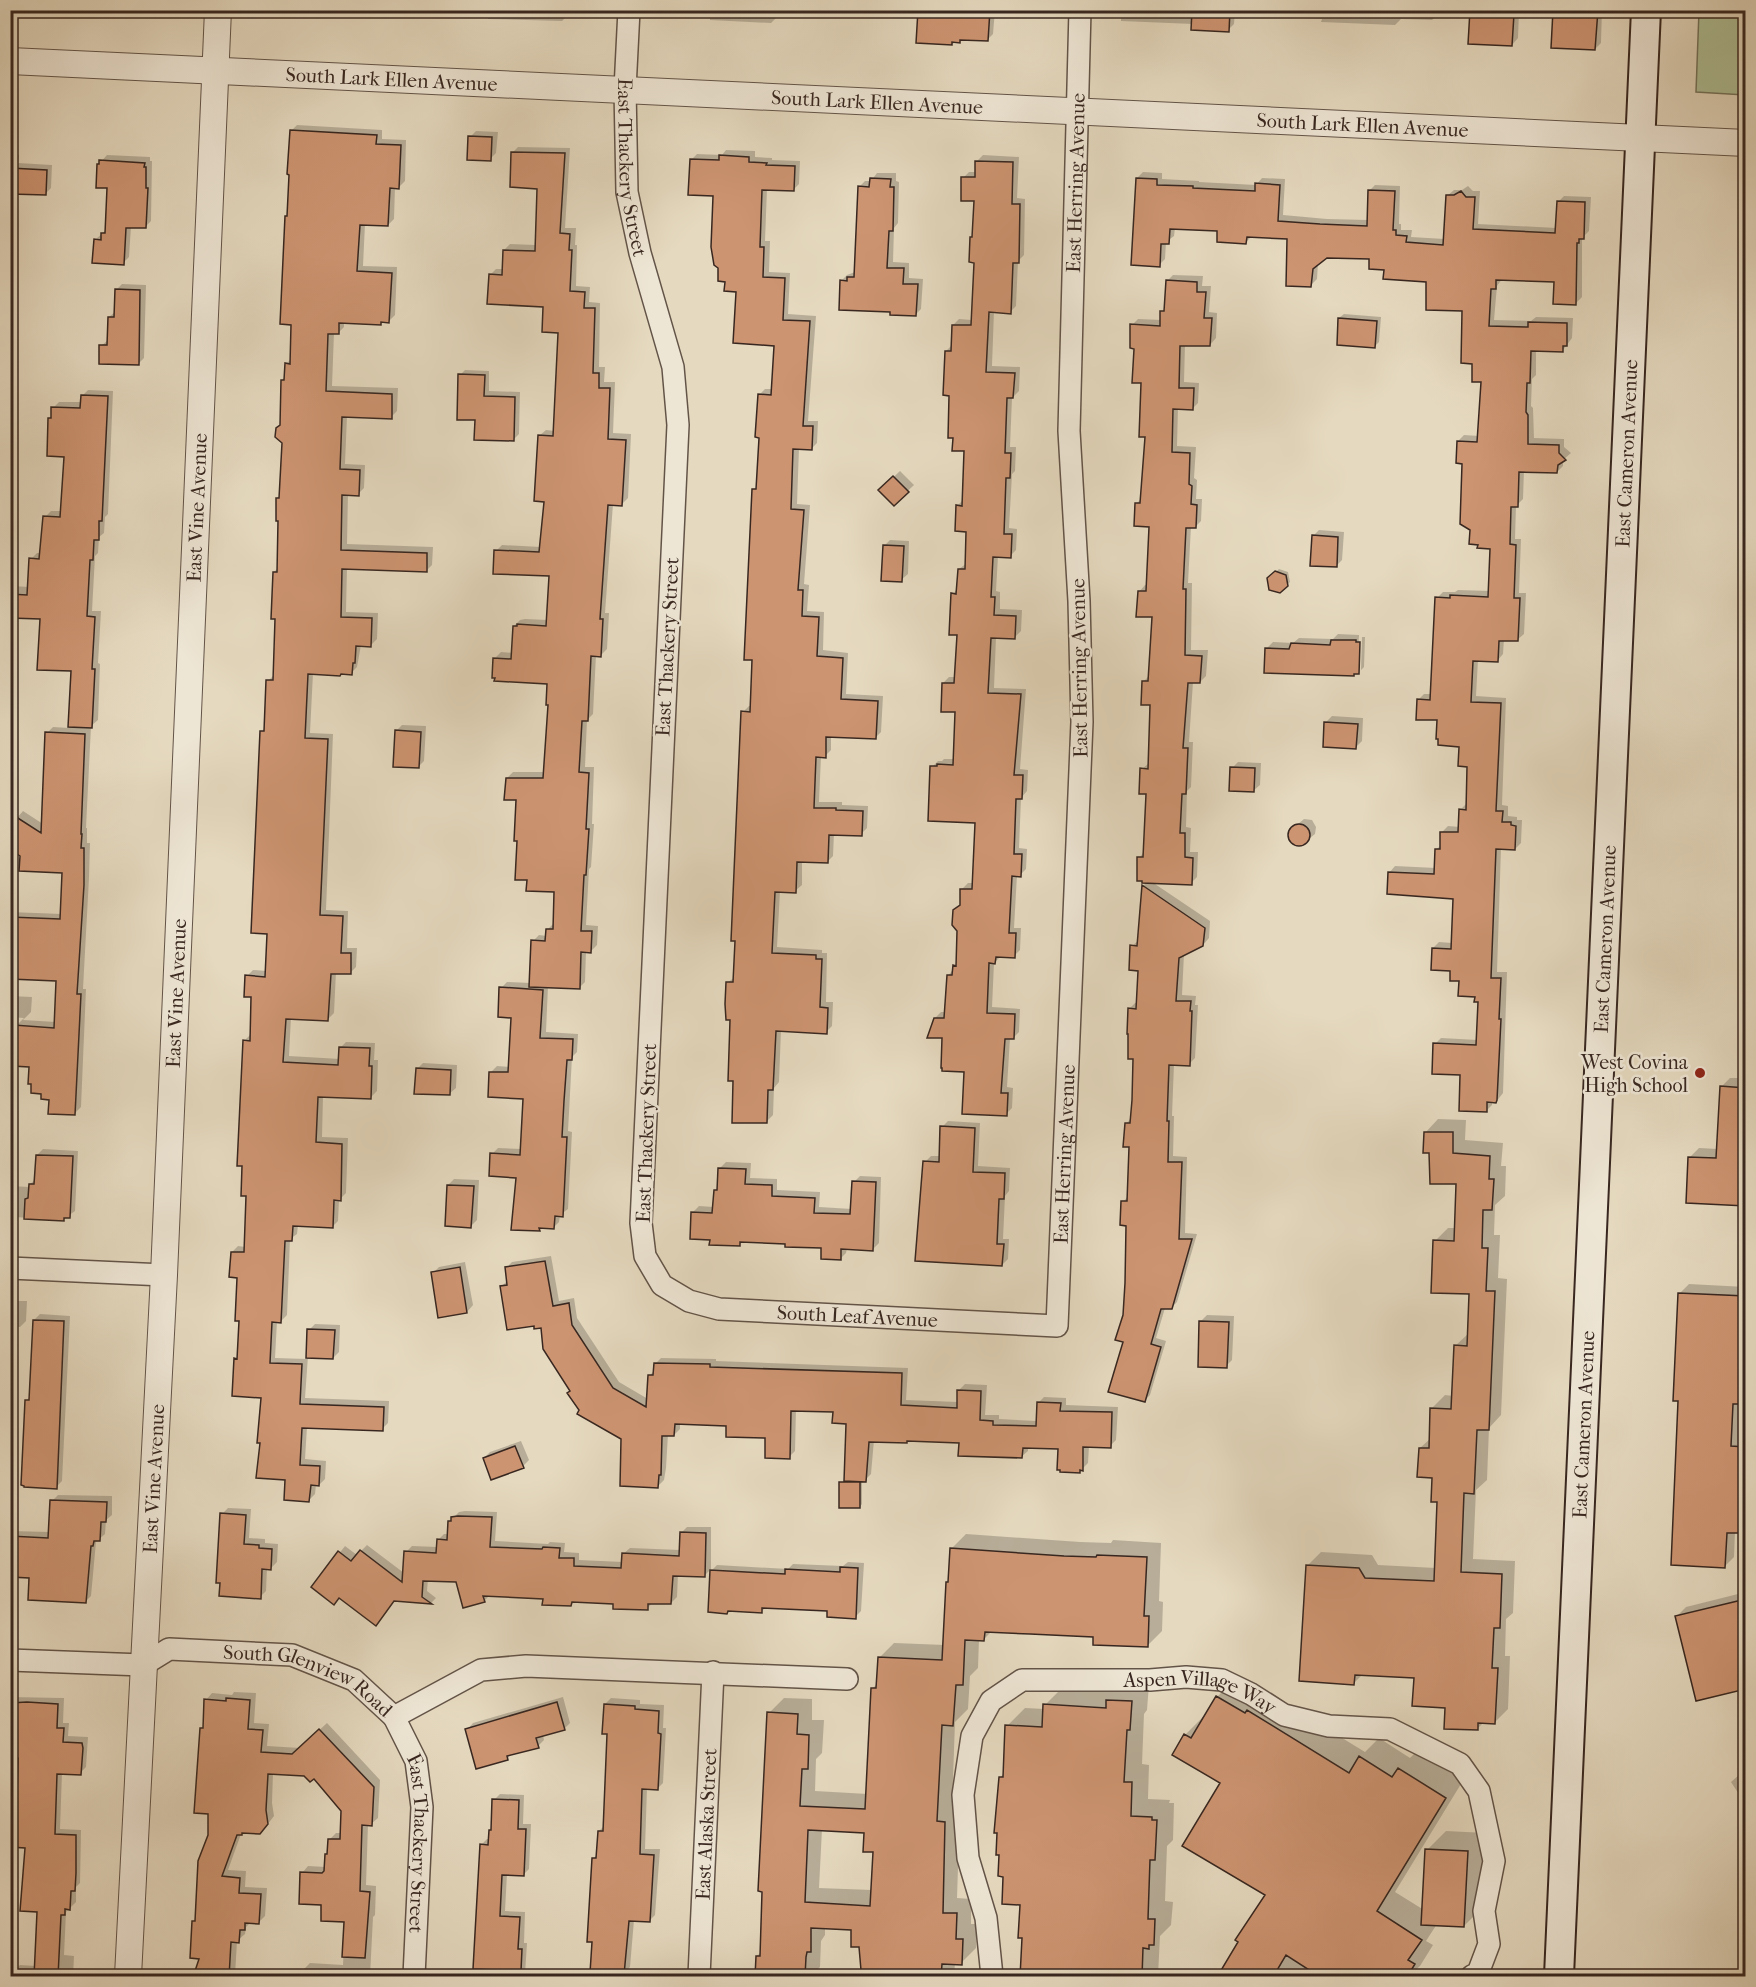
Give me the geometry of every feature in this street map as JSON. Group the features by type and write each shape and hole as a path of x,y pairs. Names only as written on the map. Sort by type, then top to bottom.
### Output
{"main road":[{"name":"East Cameron Avenue","path":"1559,1977 1646,10"}],"street":[{"name":"East Vine Avenue","path":"128,1977 164,1275 218,10"},
{"name":"East Thackery Street","path":"629,10 625,89 627,192 640,253 673,367 678,425 641,1223 645,1256 662,1285"},
{"name":"East Herring Avenue","path":"1057,1326 1082,723 1080,601 1069,431 1080,10"},
{"name":"South Lark Ellen Avenue","path":"10,61 1746,142"},
{"path":"10,1268 164,1275"},
{"name":"South Leaf Avenue","path":"662,1285 689,1301 719,1309 1057,1326"},
{"name":"South Glenview Road","path":"143,1665 169,1649 292,1655 354,1680 394,1717 481,1670 526,1666 847,1679"},
{"path":"10,1660 143,1665"},
{"name":"East Alaska Street","path":"699,1977 713,1672"},
{"name":"Aspen Village Way","path":"992,1977 986,1918 968,1858 963,1795 972,1736 991,1701 1022,1680 1150,1680 1186,1677 1221,1680 1251,1694 1284,1715 1329,1726 1390,1729 1460,1764 1479,1791 1494,1861 1484,1911 1489,1944 1478,1973 1472,1977"},
{"name":"East Thackery Street","path":"394,1717 416,1761 422,1807 414,1977"}],"green space":[{"path":"1699,11 1745,11 1745,95 1696,92"}],"building":[{"path":"918,10 990,10 988,41 960,40 960,43 952,42 952,45 916,43"},
{"path":"1192,10 1230,10 1229,32 1191,30"},
{"path":"1470,10 1508,10 1507,14 1514,14 1512,46 1468,44"},
{"path":"1553,10 1598,10 1595,50 1551,48"},
{"path":"290,130 377,135 376,144 401,145 399,189 390,188 388,226 360,225 357,271 392,273 389,323 381,322 381,325 339,323 339,334 328,334 326,391 392,394 392,419 342,417 340,469 360,470 359,496 342,495 341,550 427,553 427,572 342,569 341,617 372,618 371,647 356,646 352,675 308,674 305,738 328,739 320,915 343,916 341,953 351,953 351,974 331,974 328,1021 286,1019 283,1062 338,1065 339,1047 370,1048 371,1099 318,1097 316,1142 342,1144 341,1201 334,1200 333,1228 293,1226 292,1241 285,1241 281,1323 272,1322 270,1363 302,1364 300,1404 384,1407 383,1431 302,1428 300,1465 320,1466 319,1486 311,1485 309,1502 284,1500 285,1480 256,1478 260,1443 257,1443 261,1398 232,1396 239,1321 235,1321 237,1278 229,1277 231,1252 244,1252 246,1196 241,1196 242,1166 237,1166 243,1040 250,1041 251,997 244,997 245,975 265,977 267,934 251,933 260,731 264,731 266,680 273,680 275,619 271,619 273,572 277,572 276,498 279,498 282,443 275,437 276,428 280,425 281,380 284,380 285,363 290,364 291,325 280,324"},
{"path":"468,136 492,137 491,161 467,160"},
{"path":"511,152 565,153 560,233 570,234 569,250 572,250 570,291 585,292 584,308 595,308 593,373 599,373 599,388 610,388 608,439 626,440 622,506 608,505 600,619 603,619 601,657 591,656 588,721 582,721 579,772 589,773 586,829 589,829 581,931 592,931 591,953 581,952 580,989 529,987 531,940 545,941 546,929 553,929 554,892 526,891 527,880 515,880 516,800 504,800 506,778 543,778 548,705 546,705 547,684 494,681 495,678 492,678 493,658 511,659 513,626 517,624 546,626 549,576 493,574 494,550 539,552 544,502 534,501 538,435 553,436 558,333 542,332 543,307 487,304 489,274 502,275 503,250 535,251 537,189 510,187"},
{"path":"719,155 749,157 749,162 767,163 766,165 795,166 794,191 762,190 760,247 764,247 763,277 785,278 783,320 810,321 803,426 813,426 812,450 793,449 791,509 804,510 798,590 803,590 802,616 819,617 817,656 843,658 841,699 878,701 876,739 826,737 826,758 816,757 814,808 863,811 862,836 829,835 828,863 797,862 796,893 775,892 772,953 816,955 816,959 822,959 820,1007 828,1008 827,1034 776,1031 773,1090 768,1090 767,1123 732,1123 733,1081 728,1081 730,1020 726,1020 725,1004 726,982 733,982 735,941 731,941 741,711 750,712 752,660 744,660 752,489 756,489 759,438 755,437 758,394 771,395 774,346 733,343 736,292 724,291 725,282 718,281 718,268 714,265 711,247 713,196 688,195 690,159 719,160"},
{"path":"99,160 145,163 144,167 146,167 146,188 148,188 146,228 126,228 124,265 92,263 94,239 101,240 101,233 105,233 107,188 96,188"},
{"path":"975,161 1013,162 1012,204 1020,204 1019,263 1013,263 1011,314 989,312 986,372 1015,373 1013,398 1007,398 1005,453 1011,453 1010,478 1006,478 1004,534 1012,534 1011,558 993,557 991,597 995,597 994,615 1016,616 1015,639 991,638 988,693 1021,694 1014,775 1023,775 1022,799 1016,799 1014,854 1022,854 1021,877 1012,876 1009,933 1016,933 1015,958 996,957 995,964 989,963 987,1013 1015,1014 1014,1039 1005,1039 1001,1093 1008,1093 1007,1116 962,1114 964,1072 942,1071 942,1038 927,1038 934,1018 944,1018 947,975 952,975 953,965 956,966 957,931 952,925 953,910 960,905 960,889 972,889 975,823 928,821 930,766 953,765 955,712 941,712 942,683 954,683 957,635 949,635 951,593 956,594 958,569 965,569 966,532 955,531 956,505 962,506 964,451 952,451 953,438 948,438 949,396 943,395 945,351 951,351 952,325 971,325 974,263 969,262 974,201 961,201 961,177 975,177"},
{"path":"10,168 47,170 46,195 10,194"},
{"path":"870,178 891,179 890,187 894,187 893,231 889,231 887,268 904,268 903,284 918,284 916,316 890,315 890,312 839,310 840,280 847,281 847,277 854,277 858,186 869,187"},
{"path":"1136,178 1157,179 1157,185 1193,186 1193,188 1255,191 1255,183 1280,185 1278,221 1320,224 1367,226 1368,190 1395,191 1393,230 1396,230 1396,235 1407,236 1406,242 1443,245 1446,195 1454,195 1461,191 1466,197 1475,197 1473,229 1555,233 1557,201 1585,202 1584,239 1579,239 1577,243 1576,305 1553,304 1554,282 1496,280 1496,289 1491,289 1489,326 1528,327 1528,322 1567,323 1567,346 1563,346 1563,352 1531,351 1526,412 1528,415 1528,444 1559,445 1559,453 1566,460 1558,465 1557,473 1519,472 1518,507 1511,507 1510,544 1516,545 1514,598 1520,598 1518,641 1499,641 1498,662 1473,661 1471,702 1501,703 1496,811 1503,811 1502,822 1511,822 1511,825 1516,826 1515,850 1496,849 1491,978 1501,978 1499,1019 1501,1019 1497,1100 1496,1103 1487,1102 1487,1112 1459,1111 1460,1075 1432,1074 1433,1043 1476,1045 1478,1002 1474,1002 1475,997 1458,996 1459,981 1450,981 1450,971 1431,970 1432,948 1451,949 1453,899 1387,894 1388,872 1434,874 1435,849 1440,849 1440,832 1458,832 1459,809 1466,810 1467,767 1458,766 1459,747 1438,745 1437,720 1416,720 1417,699 1430,700 1435,597 1450,598 1450,595 1488,597 1490,549 1477,548 1478,545 1469,544 1470,530 1460,524 1462,464 1456,463 1457,441 1477,442 1481,382 1472,382 1472,364 1461,363 1462,311 1426,310 1426,282 1383,279 1384,270 1369,269 1369,259 1327,258 1313,269 1311,287 1286,286 1287,239 1247,237 1246,244 1217,242 1217,231 1170,229 1169,244 1161,244 1160,267 1131,265"},
{"path":"1166,280 1197,282 1197,292 1206,292 1204,318 1212,318 1210,346 1180,346 1179,388 1194,388 1193,410 1173,409 1172,452 1190,453 1191,504 1197,505 1196,528 1186,528 1183,589 1186,589 1185,655 1202,656 1200,683 1188,683 1183,748 1188,748 1186,794 1182,794 1180,833 1185,833 1185,857 1193,858 1192,885 1137,881 1137,857 1143,857 1146,794 1139,794 1140,768 1148,769 1150,705 1141,705 1142,681 1148,681 1152,617 1136,617 1138,591 1146,591 1149,527 1134,526 1135,503 1140,503 1145,437 1139,437 1141,383 1132,383 1134,349 1130,348 1130,324 1160,326 1160,311 1164,311"},
{"path":"115,289 140,290 139,365 99,364 99,345 107,345 108,317 114,317"},
{"path":"1338,318 1377,321 1375,348 1337,345"},
{"path":"458,374 485,375 484,396 515,397 514,441 474,440 475,420 457,420"},
{"path":"81,395 108,396 102,521 99,521 99,540 94,540 93,560 90,560 87,616 95,617 92,728 68,727 71,671 37,670 40,619 10,618 10,594 27,595 29,558 39,559 43,516 60,517 64,457 47,456 48,418 51,418 51,407 80,408"},
{"path":"893,476 909,492 894,506 878,490"},
{"path":"1312,535 1338,537 1337,567 1310,566"},
{"path":"883,545 904,546 902,582 881,581"},
{"path":"1275,571 1286,575 1288,586 1280,593 1269,590 1267,578"},
{"path":"1331,640 1360,642 1359,674 1354,674 1354,676 1264,673 1265,648 1289,649 1291,643 1330,645"},
{"path":"1324,722 1358,724 1356,749 1323,747"},
{"path":"395,730 421,732 419,768 393,767"},
{"path":"45,732 85,734 81,834 81,848 84,848 84,885 77,994 81,994 75,1115 48,1114 49,1100 41,1099 41,1094 31,1093 31,1084 28,1084 29,1067 12,1066 14,1025 54,1028 56,981 10,979 10,917 60,919 62,873 19,871 20,856 10,849 10,813 41,833"},
{"path":"1230,767 1255,768 1254,792 1229,791"},
{"path":"1299,824 1307,827 1310,835 1307,843 1299,846 1291,843 1288,835 1291,827"},
{"path":"1142,885 1205,928 1203,946 1179,958 1176,1001 1191,1001 1190,1066 1169,1065 1168,1162 1182,1162 1179,1239 1192,1239 1172,1309 1161,1309 1151,1344 1161,1347 1145,1402 1108,1392 1123,1342 1115,1340 1123,1315 1125,1283 1126,1226 1120,1225 1121,1201 1127,1201 1129,1147 1123,1147 1125,1123 1130,1123 1132,1100 1133,1059 1128,1059 1128,1008 1136,1009 1138,971 1129,970 1130,945 1137,946"},
{"path":"499,987 543,990 540,1038 573,1039 572,1060 567,1060 564,1101 562,1137 567,1137 563,1217 555,1216 554,1229 511,1230 516,1178 489,1176 490,1153 520,1155 523,1099 488,1097 489,1072 508,1072 511,1018 498,1017"},
{"path":"416,1068 451,1070 450,1095 414,1094"},
{"path":"1720,1086 1746,1088 1746,1206 1686,1203 1688,1157 1716,1158"},
{"path":"940,1126 975,1128 973,1172 1005,1173 1004,1199 999,1199 997,1244 1004,1244 1002,1266 915,1261 923,1161 939,1162"},
{"path":"1424,1132 1453,1132 1453,1153 1490,1156 1489,1179 1494,1179 1492,1210 1483,1210 1482,1248 1488,1248 1486,1291 1495,1291 1489,1430 1477,1430 1474,1494 1464,1493 1461,1572 1502,1574 1500,1628 1494,1628 1492,1668 1498,1668 1495,1724 1478,1723 1478,1730 1444,1729 1445,1708 1412,1706 1414,1678 1355,1675 1354,1685 1299,1681 1306,1565 1359,1568 1365,1578 1434,1581 1437,1502 1431,1502 1432,1478 1417,1477 1419,1448 1429,1448 1430,1408 1451,1409 1454,1345 1467,1346 1469,1294 1431,1293 1433,1240 1454,1241 1456,1184 1430,1184 1429,1153 1423,1153"},
{"path":"36,1155 73,1156 70,1218 64,1218 64,1221 24,1219 25,1199 28,1198 29,1184 34,1184"},
{"path":"718,1168 746,1169 745,1184 772,1185 772,1196 815,1198 814,1213 850,1214 852,1181 876,1182 873,1251 841,1249 841,1260 821,1259 821,1248 740,1242 740,1246 709,1245 710,1240 690,1239 691,1212 712,1213 714,1190 717,1190"},
{"path":"447,1185 474,1186 471,1228 445,1226"},
{"path":"545,1261 553,1306 569,1303 572,1325 613,1388 646,1407 648,1375 653,1375 654,1363 902,1373 901,1405 957,1408 957,1390 981,1391 980,1420 993,1421 993,1425 1036,1426 1037,1402 1061,1403 1060,1411 1112,1412 1111,1448 1083,1447 1083,1471 1080,1470 1080,1473 1057,1470 1058,1449 1023,1448 1022,1458 958,1456 959,1443 869,1442 866,1482 844,1481 846,1424 832,1423 833,1412 791,1411 790,1459 765,1458 765,1438 726,1437 726,1426 675,1424 674,1436 662,1436 661,1475 659,1475 658,1488 620,1486 621,1439 577,1414 579,1410 567,1393 570,1391 543,1349 541,1328 534,1329 534,1326 507,1330 500,1286 507,1285 505,1267"},
{"path":"460,1267 467,1313 438,1318 431,1272"},
{"path":"1678,1293 1746,1296 1746,1404 1733,1404 1731,1446 1746,1447 1746,1533 1727,1533 1725,1568 1671,1565 1678,1401 1673,1401"},
{"path":"33,1320 64,1321 57,1489 21,1485 25,1400 29,1400"},
{"path":"1199,1321 1229,1322 1227,1368 1198,1367"},
{"path":"307,1329 335,1330 333,1359 306,1358"},
{"path":"515,1446 524,1468 491,1480 483,1458"},
{"path":"839,1482 860,1482 860,1508 839,1508"},
{"path":"50,1500 107,1502 106,1522 101,1522 100,1541 94,1541 91,1546 86,1603 28,1600 29,1578 10,1577 10,1536 48,1538"},
{"path":"220,1513 246,1515 244,1544 272,1549 271,1570 262,1569 261,1599 219,1596 220,1583 216,1583"},
{"path":"451,1517 492,1517 490,1547 560,1548 559,1558 574,1558 574,1566 621,1568 622,1553 679,1556 680,1532 706,1533 705,1577 673,1576 671,1604 648,1604 648,1610 613,1609 613,1604 572,1602 571,1606 542,1605 543,1599 483,1596 485,1602 463,1608 456,1582 423,1581 422,1597 432,1604 394,1601 376,1626 339,1598 334,1605 311,1587 338,1551 351,1561 360,1550 402,1582 404,1551 436,1553 437,1539 447,1540 448,1521 451,1521"},
{"path":"950,1548 1064,1556 1147,1557 1144,1616 1149,1616 1148,1647 1093,1645 1093,1637 985,1632 984,1641 965,1640 963,1685 956,1685 953,1726 942,1725 937,1821 945,1822 943,1913 957,1913 956,1939 963,1939 962,1965 942,1964 941,1977 866,1977 866,1970 861,1970 859,1947 851,1947 851,1930 811,1928 811,1952 807,1952 805,1977 755,1977 756,1956 760,1956 762,1892 758,1891 767,1712 798,1714 797,1734 809,1735 808,1769 802,1769 800,1806 865,1809 871,1688 876,1688 878,1657 942,1660 946,1582 948,1582","holes":["808,1830 864,1833 863,1852 873,1852 870,1906 805,1902"]},
{"path":"840,1567 858,1568 856,1619 827,1617 827,1611 762,1608 762,1613 708,1612 710,1570 785,1574 785,1569 840,1572"},
{"path":"1746,1599 1746,1689 1696,1701 1675,1616"},
{"path":"1216,1696 1245,1713 1247,1710 1349,1773 1359,1756 1392,1777 1398,1768 1446,1798 1377,1911 1422,1940 1408,1960 1415,1964 1407,1977 1320,1977 1286,1955 1273,1977 1217,1977 1238,1942 1235,1940 1265,1895 1182,1846 1220,1783 1172,1755 1184,1734 1191,1738"},
{"path":"226,1698 250,1700 248,1729 263,1730 261,1752 292,1754 319,1729 374,1787 372,1826 362,1825 360,1891 370,1892 365,1958 342,1957 344,1922 321,1921 321,1905 299,1904 300,1872 322,1873 324,1871 328,1839 340,1839 341,1811 314,1779 310,1782 304,1776 268,1774 266,1810 268,1824 260,1834 237,1835 222,1876 240,1878 239,1893 261,1894 259,1924 245,1923 245,1930 240,1930 239,1943 231,1942 229,1977 193,1977 199,1959 190,1958 192,1921 195,1921 198,1861 208,1835 208,1814 194,1813 200,1728 203,1728 204,1699 226,1701"},
{"path":"1106,1700 1132,1701 1130,1730 1127,1730 1124,1782 1132,1782 1131,1816 1152,1817 1152,1820 1157,1820 1155,1860 1150,1860 1148,1919 1155,1919 1154,1945 1149,1945 1149,1949 1143,1948 1142,1977 1020,1977 1022,1938 1018,1938 1020,1905 1002,1904 1003,1877 998,1876 997,1833 994,1833 999,1777 1003,1777 1005,1725 1042,1727 1043,1704 1106,1708"},
{"path":"557,1702 565,1730 536,1738 539,1748 507,1756 508,1760 476,1769 465,1729"},
{"path":"10,1703 58,1704 57,1728 64,1728 63,1742 82,1743 83,1748 81,1775 57,1774 55,1834 76,1835 75,1891 71,1891 70,1910 65,1909 65,1915 61,1915 58,1977 34,1977 37,1912 20,1911 25,1848 10,1847 10,1796 17,1797 18,1758 13,1757 14,1734 10,1734"},
{"path":"604,1704 635,1706 635,1709 659,1711 658,1733 661,1734 658,1790 642,1789 640,1854 654,1855 650,1922 629,1921 624,1975 590,1973 592,1942 587,1942 592,1858 596,1858 598,1831 603,1831 607,1734 602,1734"},
{"path":"492,1799 519,1800 518,1829 526,1829 524,1876 502,1875 500,1916 520,1917 518,1949 522,1949 521,1971 473,1969 480,1844 488,1845"},
{"path":"1425,1849 1468,1851 1464,1927 1421,1925"}],"place":[{"name":"West Covina High School","path":"1700,1073"}]}
